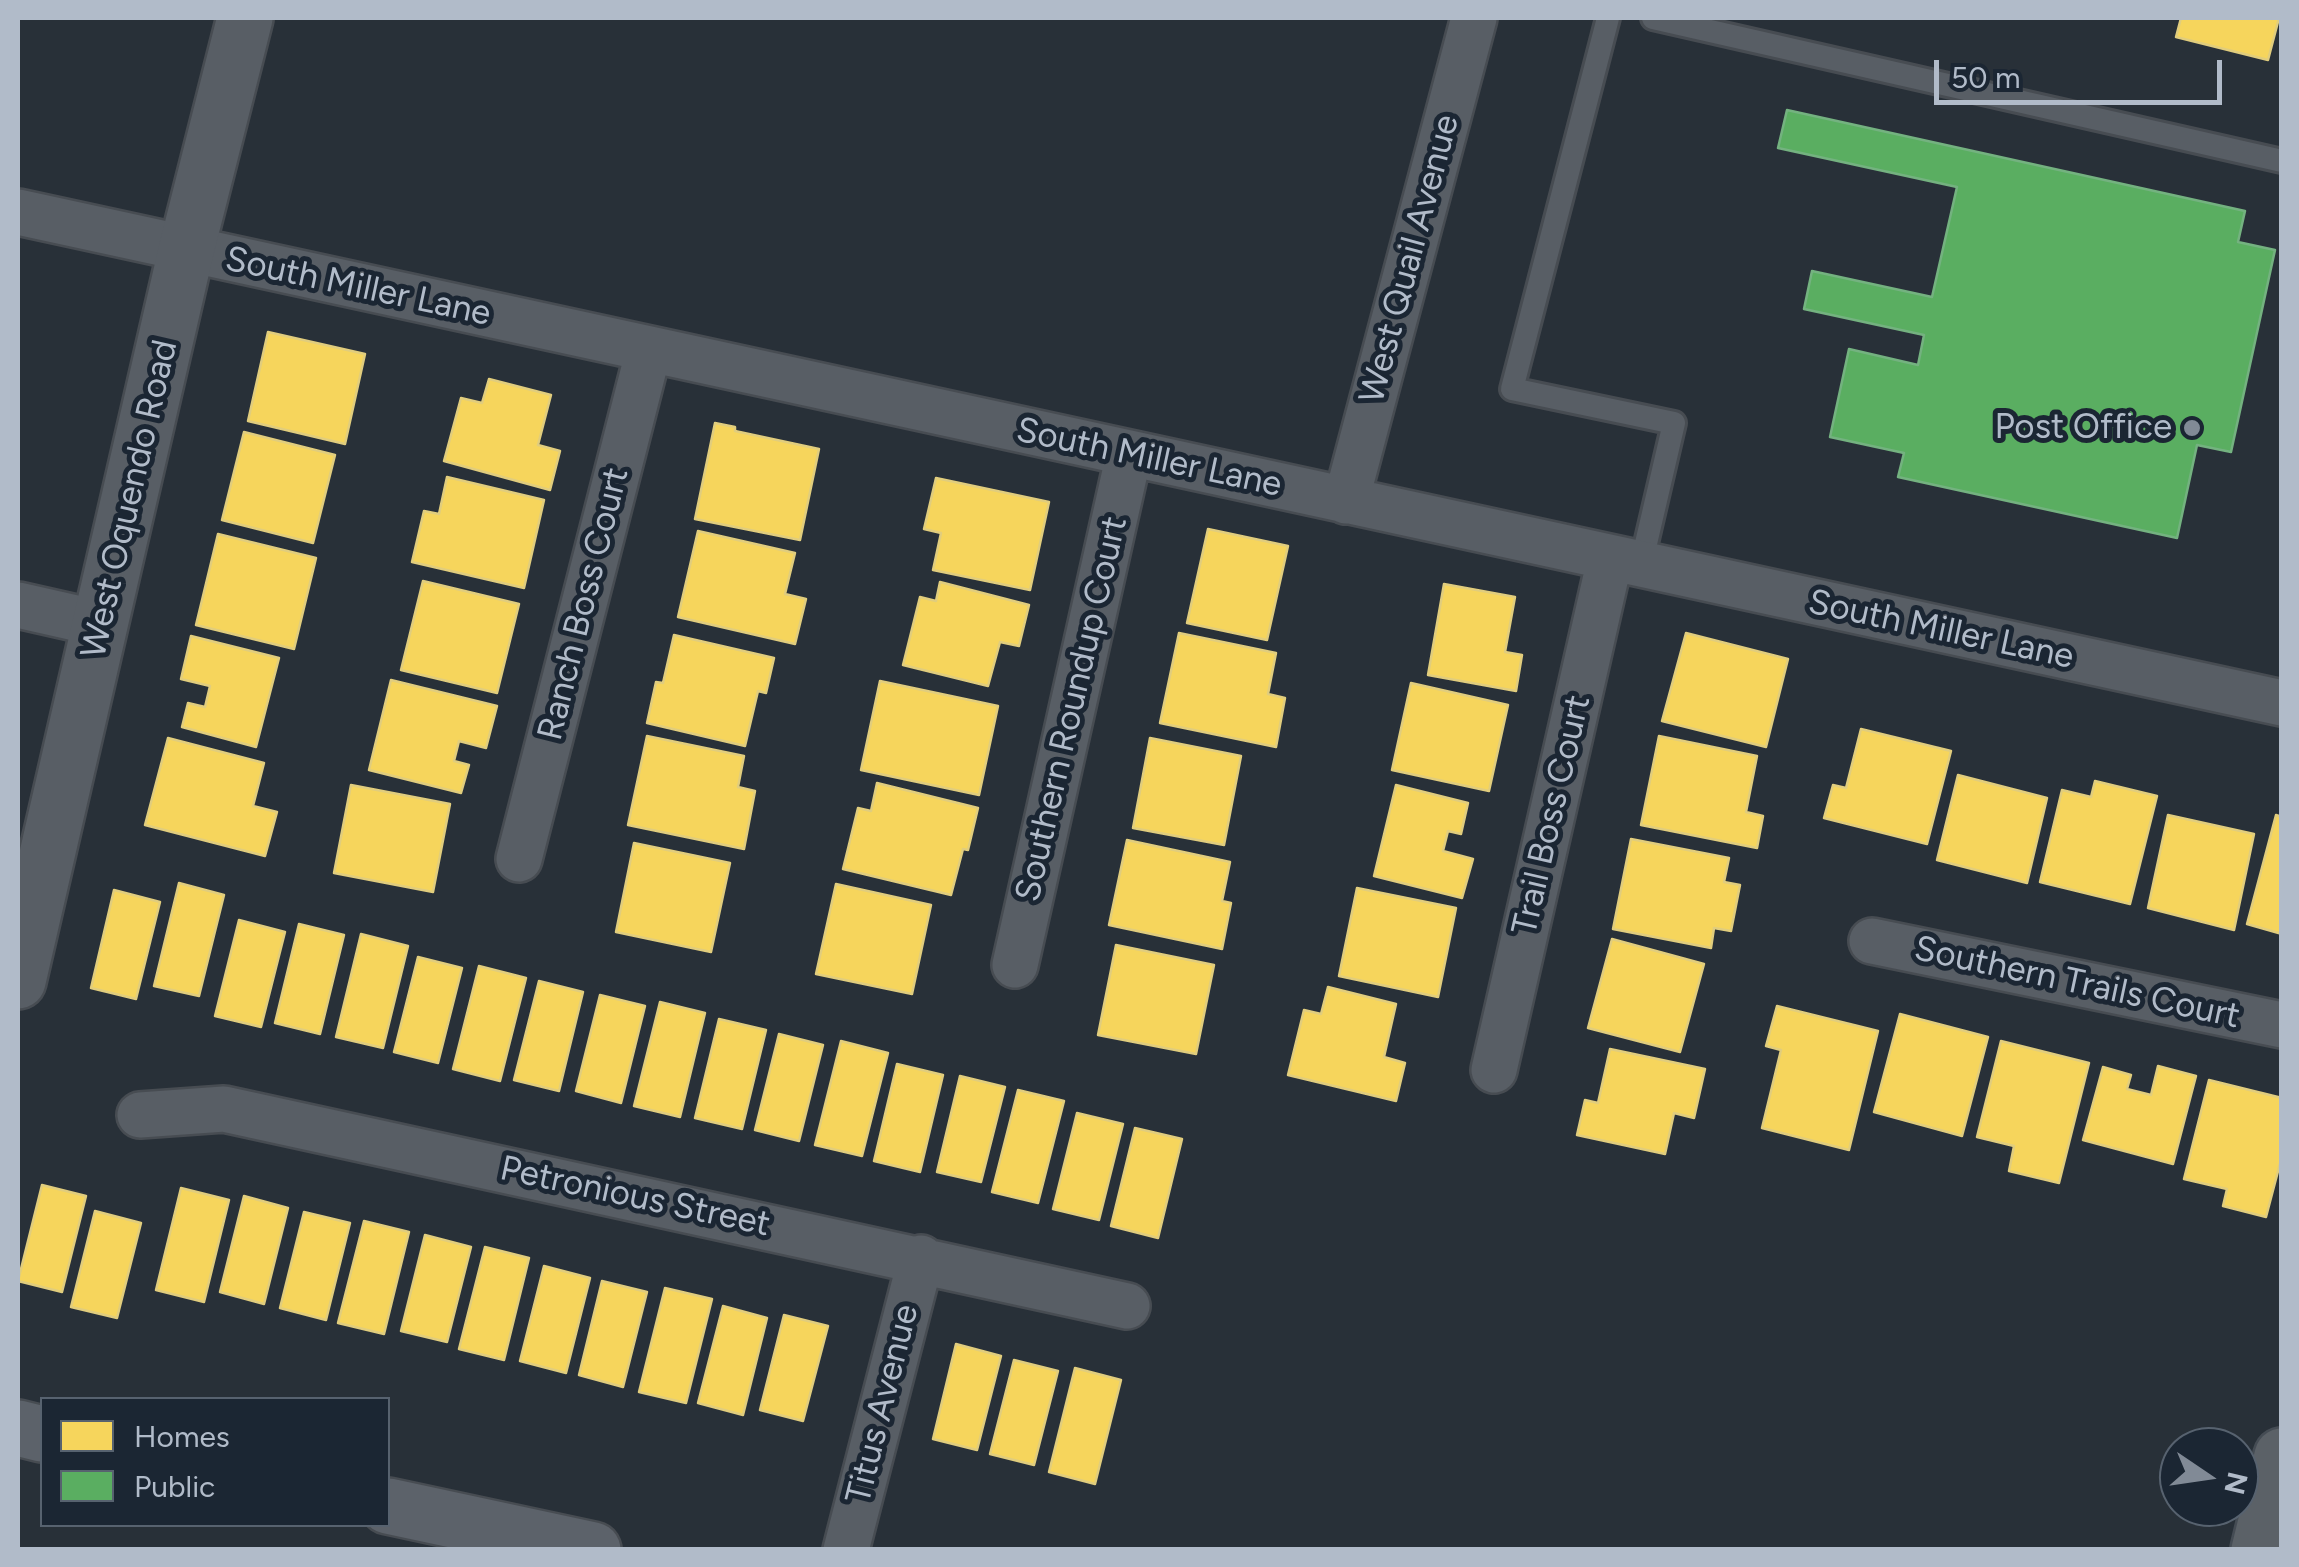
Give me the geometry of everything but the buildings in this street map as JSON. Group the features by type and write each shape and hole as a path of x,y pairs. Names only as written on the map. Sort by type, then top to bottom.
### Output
{"main road":[{"path":"2259,1550 2282,1456"},
{"path":"390,1506 593,1550"}],"street":[{"name":"West Oquendo Road","path":"18,981 186,251 245,18"},
{"name":"West Quail Avenue","path":"1346,501 1474,18"},
{"name":"South Miller Lane","path":"18,212 2282,703"},
{"name":"Ranch Boss Court","path":"519,860 649,349"},
{"name":"Southern Roundup Court","path":"1016,964 1130,454"},
{"name":"Trail Boss Court","path":"1494,1070 1625,562"},
{"path":"18,605 102,624"},
{"name":"Southern Trails Court","path":"1872,941 2282,1025"},
{"name":"Petronious Street","path":"140,1115 224,1109 1128,1306"},
{"name":"Titus Avenue","path":"846,1550 921,1258"}],"lane":[{"path":"1608,18 1512,389 1674,423 1625,562"},
{"path":"1653,18 2282,160"}],"place":[{"name":"Post Office","path":"2192,428"}]}
